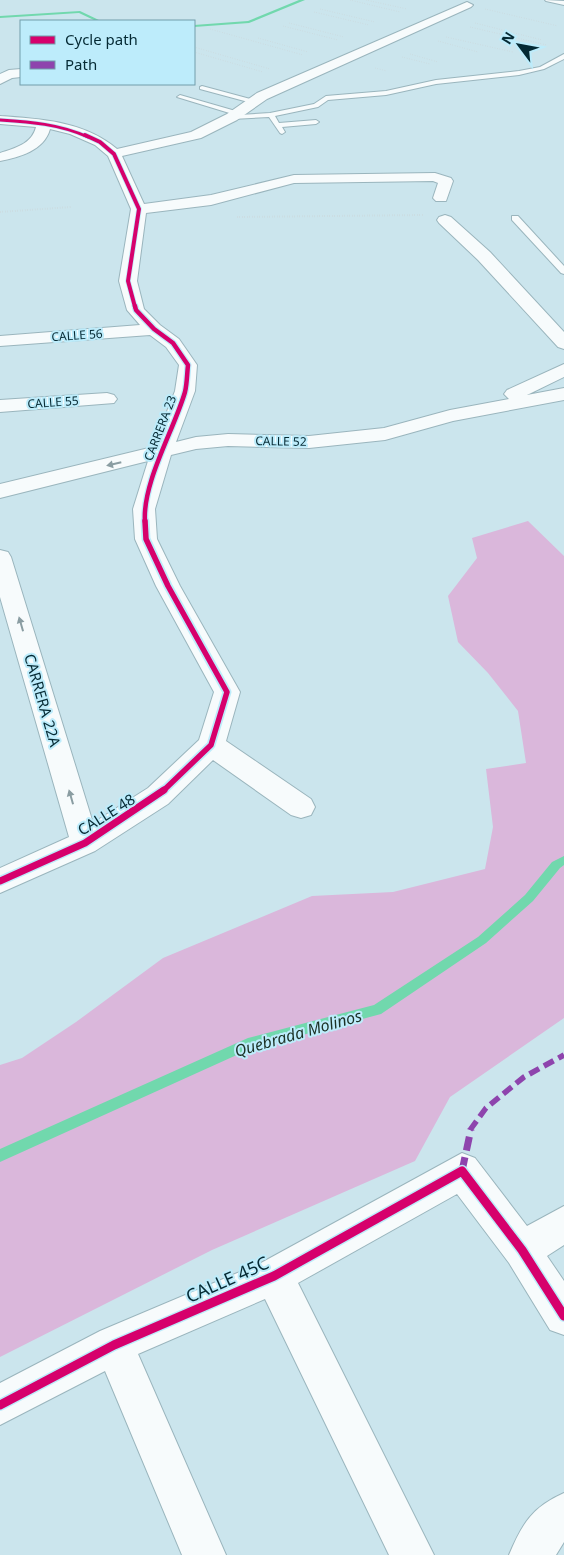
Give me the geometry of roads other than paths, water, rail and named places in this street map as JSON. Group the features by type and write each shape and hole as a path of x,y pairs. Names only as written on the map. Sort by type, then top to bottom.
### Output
{"street":[{"path":"114,154 196,135 235,115 252,101 467,5 447,0"},
{"path":"0,80 9,74 20,73"},
{"path":"0,120 44,123 88,136 100,142 114,154 139,209 211,200 294,179 435,177 446,181 441,198"},
{"path":"0,157 25,150 41,135 44,123"},
{"name":"CARRERA 23","path":"139,209 128,281 136,310 154,329 173,343 188,365 185,391 161,453 144,509 146,539 168,586 227,692 211,745"},
{"path":"446,220 484,256 564,343"},
{"name":"CALLE 56","path":"0,341 154,329"},
{"path":"484,409 564,370"},
{"name":"CALLE 52","path":"0,492 196,443 228,440 309,442 385,434 484,409 564,394"},
{"name":"CALLE 55","path":"0,406 107,399"},
{"name":"CARRERA 22A","path":"2,570 85,843"},
{"path":"211,745 301,807"},
{"name":"CALLE 48","path":"0,882 85,843 158,796 211,745"},
{"name":"CALLE 45C","path":"0,1405 114,1345 274,1276 462,1171 522,1250"},
{"path":"564,1224 522,1250 564,1316"},
{"path":"274,1276 412,1555"},
{"path":"114,1345 204,1555"},
{"path":"531,1555 547,1528 564,1515"}],"lane":[{"path":"548,0 564,3"},
{"path":"180,97 235,115 271,115 316,106 326,98 386,93 436,82 542,68 564,56"},
{"path":"202,88 252,101"},
{"path":"195,101 216,92"},
{"path":"271,115 282,132"},
{"path":"277,125 316,122"},
{"path":"515,218 564,271"}],"waterway":[{"path":"195,26 249,22 303,0"},
{"path":"0,17 80,12 97,20"},
{"name":"Quebrada Molinos","path":"0,1156 248,1044 377,1010 482,940 529,898 556,865 564,860"}]}
